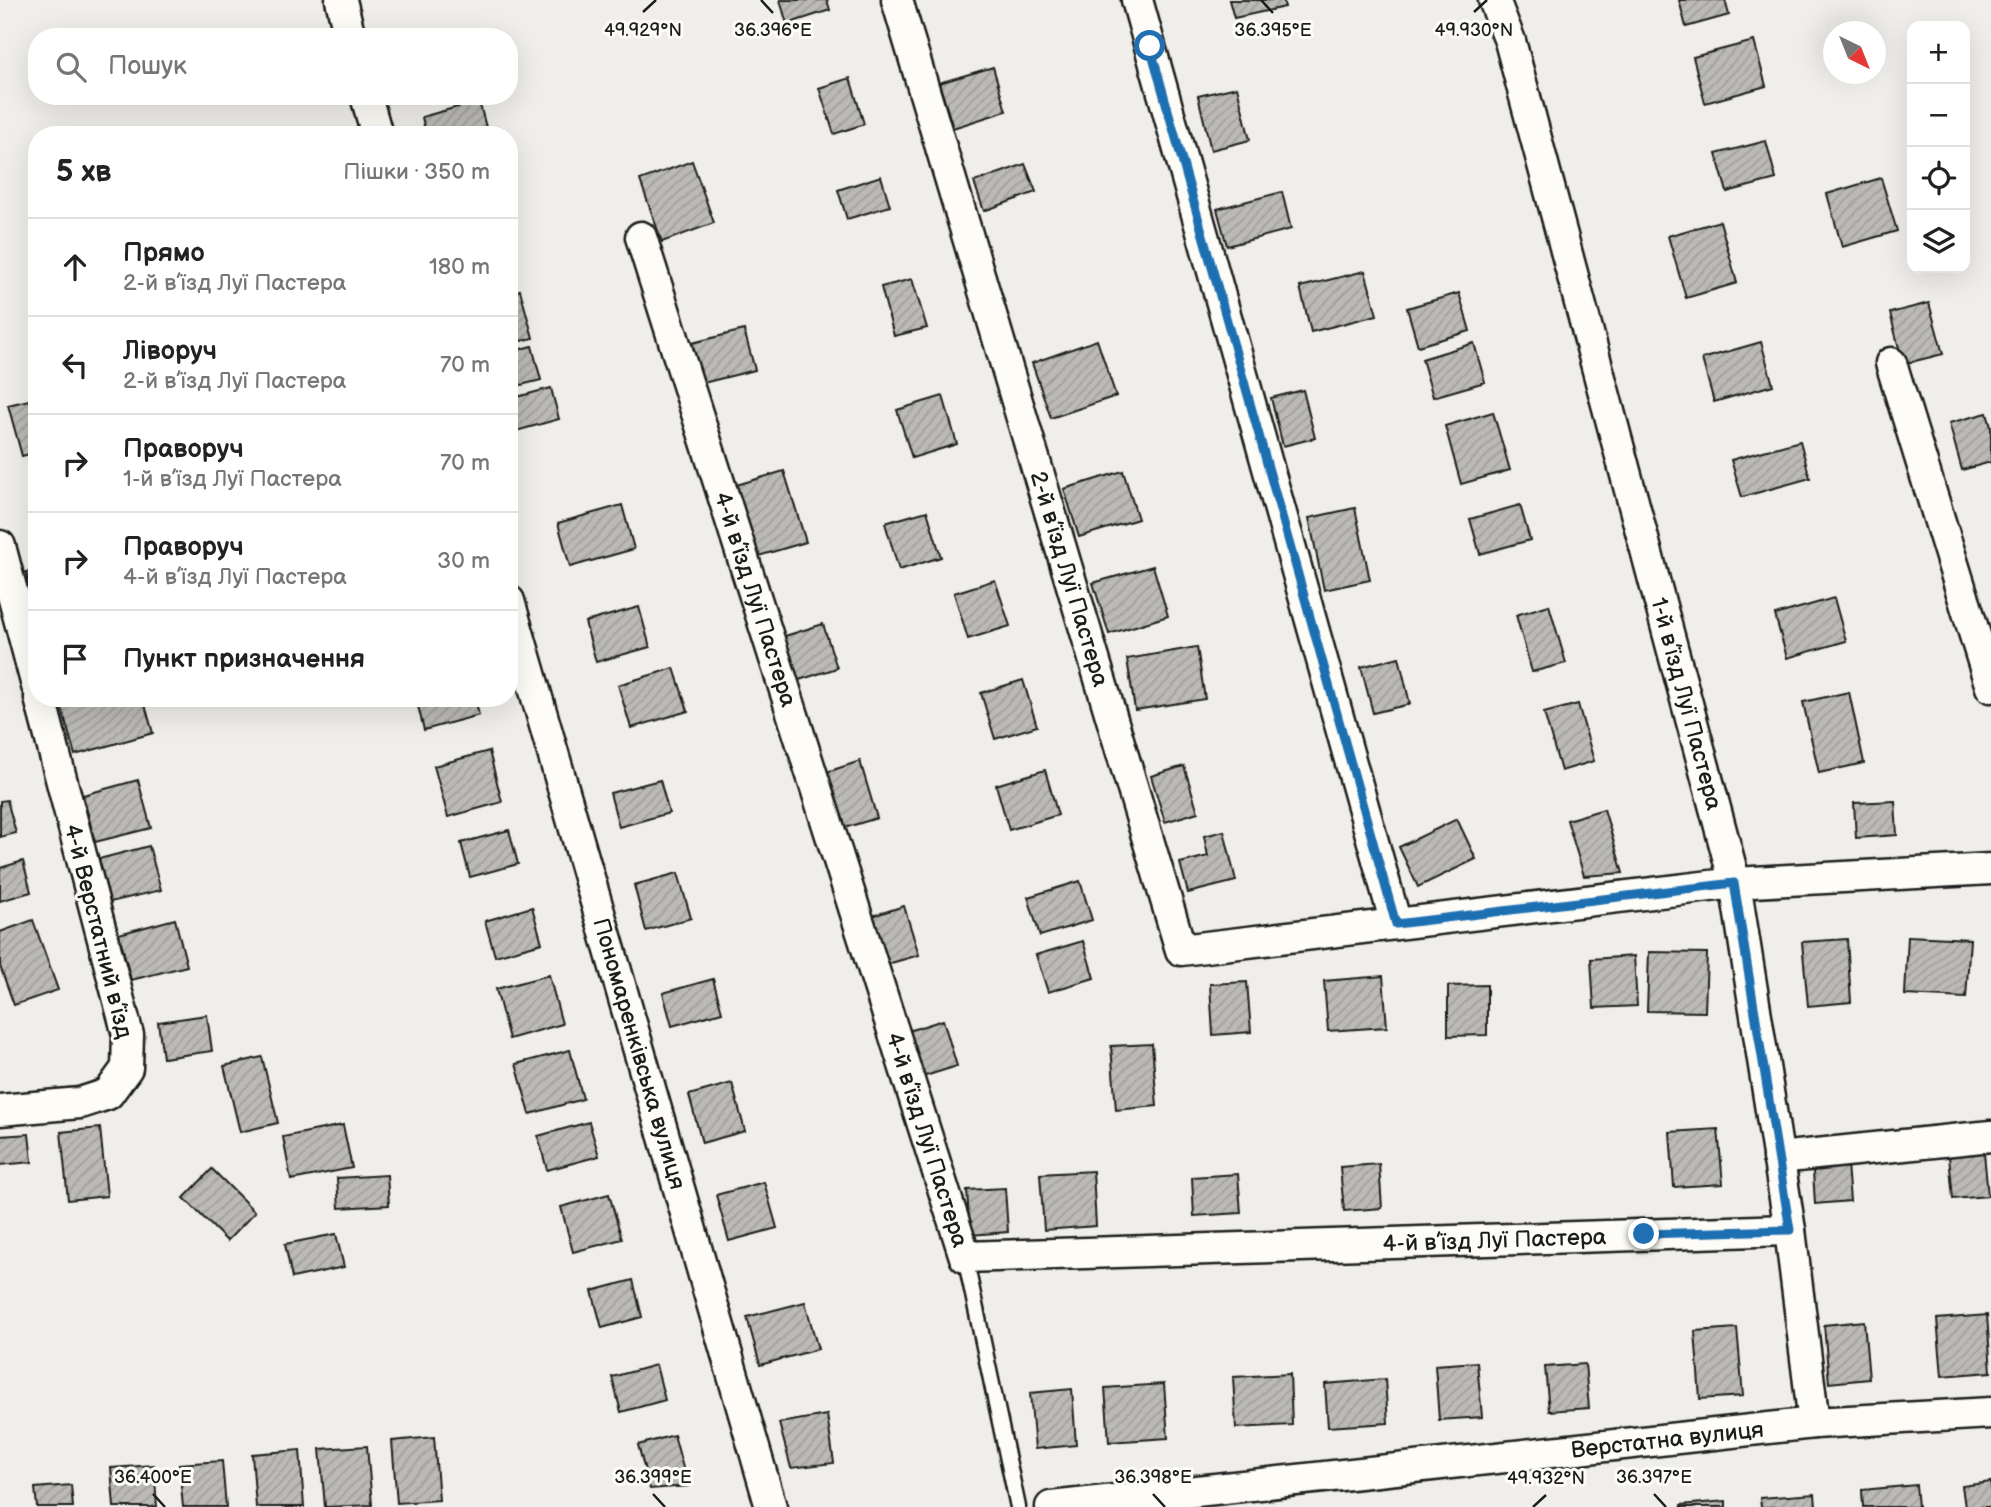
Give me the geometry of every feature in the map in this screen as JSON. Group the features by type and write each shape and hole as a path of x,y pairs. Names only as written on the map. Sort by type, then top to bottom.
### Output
{"street":[{"path":"341,0 348,28"},
{"name":"2-й в’їзд Луї Пастера","path":"897,0 1181,950 1734,883 1991,869"},
{"path":"1137,0 1396,924"},
{"name":"1-й в’їзд Луї Пастера","path":"1494,0 1510,41 1734,883 1790,1230 1814,1423"},
{"path":"369,105 374,126"},
{"name":"4-й в’їзд Луї Пастера","path":"641,237 965,1256 1790,1230"},
{"path":"1891,363 1991,687"},
{"path":"0,546 28,652"},
{"name":"Пономаренківська вулиця","path":"518,632 771,1507"},
{"name":"4-й Верстатний в’їзд","path":"0,1110 80,1103 108,1094 127,1068 128,1035 42,707"},
{"path":"1778,1158 1991,1136"},
{"name":"Верстатна вулиця","path":"1051,1507 1814,1423 1991,1413"}],"lane":[{"path":"965,1256 1018,1507"}],"building":[{"path":"780,0 827,0 830,10 787,24"},
{"path":"1229,0 1283,0 1285,7 1234,18"},
{"path":"1679,0 1725,0 1729,15 1686,27"},
{"path":"1754,41 1766,86 1705,103 1693,57"},
{"path":"993,67 1006,111 953,128 939,83"},
{"path":"850,78 864,124 834,134 819,88"},
{"path":"1237,87 1250,140 1211,150 1198,96"},
{"path":"465,105 480,105 486,126 424,126 422,117"},
{"path":"1766,141 1776,179 1727,192 1716,154"},
{"path":"692,161 714,223 662,242 640,180"},
{"path":"1025,164 1036,192 984,211 974,182"},
{"path":"881,176 890,206 847,219 838,190"},
{"path":"1881,178 1897,231 1842,247 1827,194"},
{"path":"1282,192 1291,229 1227,246 1217,209"},
{"path":"1720,221 1737,283 1686,298 1668,236"},
{"path":"1365,271 1377,315 1311,332 1300,287"},
{"path":"912,279 927,328 894,336 881,287"},
{"path":"518,291 533,338 518,342"},
{"path":"1459,293 1470,331 1418,346 1407,308"},
{"path":"1929,303 1943,354 1903,364 1890,313"},
{"path":"744,330 755,370 703,383 692,343"},
{"path":"1097,340 1116,396 1051,418 1032,363"},
{"path":"1761,342 1773,385 1714,402 1702,359"},
{"path":"1474,343 1485,382 1433,397 1422,359"},
{"path":"532,346 541,380 518,386 518,350"},
{"path":"551,388 559,419 518,430 518,397"},
{"path":"1303,390 1315,438 1283,446 1271,398"},
{"path":"943,396 957,444 912,458 897,410"},
{"path":"28,400 28,454 22,456 8,405"},
{"path":"1493,412 1510,470 1461,484 1445,426"},
{"path":"1987,413 1991,427 1991,462 1962,470 1949,423"},
{"path":"1800,441 1810,478 1742,497 1731,460"},
{"path":"784,471 806,542 755,557 733,486"},
{"path":"1123,471 1138,519 1079,537 1064,489"},
{"path":"622,505 634,549 570,567 558,523"},
{"path":"1520,505 1530,540 1480,554 1470,519"},
{"path":"1355,508 1370,580 1324,590 1309,518"},
{"path":"927,511 941,557 899,570 885,523"},
{"path":"1153,566 1168,616 1109,634 1093,583"},
{"path":"995,580 1010,626 968,639 954,593"},
{"path":"1834,598 1846,641 1787,658 1775,615"},
{"path":"1549,605 1566,663 1532,672 1516,615"},
{"path":"639,607 650,647 596,662 585,622"},
{"path":"823,624 837,668 796,681 782,637"},
{"path":"1197,647 1205,699 1135,710 1127,659"},
{"path":"1399,657 1410,704 1373,713 1361,667"},
{"path":"674,668 688,711 631,728 618,685"},
{"path":"1023,680 1037,726 995,739 981,693"},
{"path":"1849,692 1864,763 1819,773 1803,702"},
{"path":"1578,704 1594,761 1561,771 1544,713"},
{"path":"61,707 146,707 153,733 75,755"},
{"path":"418,707 477,707 479,715 424,730"},
{"path":"489,751 502,802 448,817 434,766"},
{"path":"860,761 877,818 841,829 824,773"},
{"path":"1184,766 1198,812 1165,822 1151,776"},
{"path":"1045,770 1058,815 1009,830 996,785"},
{"path":"138,780 151,828 95,842 83,795"},
{"path":"660,780 669,813 619,827 610,793"},
{"path":"7,800 16,833 0,837 0,801"},
{"path":"1895,801 1897,835 1856,838 1854,803"},
{"path":"1604,809 1623,873 1584,876 1567,820"},
{"path":"1457,819 1476,859 1418,887 1399,847"},
{"path":"509,830 518,864 470,877 461,843"},
{"path":"1224,831 1236,881 1188,893 1180,863 1208,856 1204,836"},
{"path":"149,846 161,890 110,902 99,859"},
{"path":"23,861 31,892 0,901 0,868"},
{"path":"678,873 691,918 646,931 634,885"},
{"path":"1080,881 1092,920 1040,936 1028,897"},
{"path":"904,906 919,955 884,965 869,917"},
{"path":"532,907 542,943 495,956 485,921"},
{"path":"175,919 187,966 131,980 119,934"},
{"path":"33,920 58,990 14,1005 0,966 0,932"},
{"path":"1908,936 1970,939 1966,998 1905,995"},
{"path":"1847,939 1851,1002 1808,1006 1802,942"},
{"path":"1083,941 1094,978 1048,992 1036,955"},
{"path":"1649,952 1707,953 1705,1012 1647,1011"},
{"path":"1634,956 1637,1006 1594,1008 1591,959"},
{"path":"549,975 562,1024 509,1039 496,989"},
{"path":"1383,976 1387,1027 1328,1031 1324,981"},
{"path":"713,979 722,1012 672,1026 663,993"},
{"path":"1247,982 1251,1032 1213,1035 1210,984"},
{"path":"1487,985 1487,1035 1448,1036 1448,986"},
{"path":"207,1015 212,1051 163,1058 158,1022"},
{"path":"943,1020 957,1066 919,1078 905,1032"},
{"path":"1152,1044 1157,1106 1116,1110 1111,1046"},
{"path":"570,1050 583,1099 530,1114 516,1064"},
{"path":"262,1057 278,1123 240,1132 224,1066"},
{"path":"732,1083 745,1131 702,1143 689,1095"},
{"path":"589,1122 599,1156 547,1170 538,1136"},
{"path":"343,1125 352,1168 291,1180 283,1137"},
{"path":"100,1128 107,1196 68,1200 61,1132"},
{"path":"1718,1129 1723,1184 1674,1187 1670,1132"},
{"path":"29,1134 32,1162 0,1165 0,1136"},
{"path":"1983,1142 1988,1196 1953,1199 1948,1145"},
{"path":"1846,1152 1850,1201 1815,1204 1812,1155"},
{"path":"1379,1164 1382,1208 1344,1211 1340,1167"},
{"path":"212,1169 255,1212 227,1241 184,1198"},
{"path":"1093,1171 1096,1226 1044,1230 1040,1174"},
{"path":"1238,1174 1241,1213 1194,1216 1192,1177"},
{"path":"387,1175 389,1205 339,1208 337,1178"},
{"path":"764,1182 777,1228 729,1241 716,1195"},
{"path":"1005,1188 1008,1232 970,1235 967,1190"},
{"path":"609,1194 622,1239 573,1252 561,1207"},
{"path":"336,1234 344,1267 292,1278 285,1244"},
{"path":"633,1280 642,1317 602,1328 592,1291"},
{"path":"805,1302 818,1349 760,1365 747,1317"},
{"path":"1987,1315 1991,1372 1942,1376 1937,1319"},
{"path":"1864,1321 1869,1379 1829,1383 1824,1325"},
{"path":"1737,1328 1743,1396 1700,1399 1695,1331"},
{"path":"1477,1362 1482,1417 1439,1420 1435,1365"},
{"path":"1585,1364 1589,1408 1549,1411 1545,1367"},
{"path":"656,1365 665,1400 621,1412 612,1377"},
{"path":"1290,1374 1292,1425 1236,1428 1233,1377"},
{"path":"1385,1379 1388,1423 1328,1427 1325,1384"},
{"path":"1164,1384 1168,1438 1109,1442 1105,1388"},
{"path":"1072,1389 1076,1445 1035,1449 1030,1393"},
{"path":"827,1415 834,1463 791,1468 779,1423"},
{"path":"674,1435 688,1486 650,1489 638,1445"},
{"path":"434,1437 439,1500 397,1503 392,1441"},
{"path":"367,1446 372,1505 325,1507 320,1449"},
{"path":"300,1450 304,1507 256,1507 252,1454"},
{"path":"222,1461 226,1507 183,1507 179,1464"},
{"path":"154,1465 157,1507 114,1507 111,1468"},
{"path":"1991,1482 1991,1507 1965,1507 1962,1486"},
{"path":"71,1485 73,1507 37,1507 35,1488"},
{"path":"1916,1485 1918,1507 1863,1507 1862,1490"},
{"path":"1815,1494 1816,1507 1761,1507 1760,1498"},
{"path":"1726,1501 1726,1507 1681,1507 1681,1505"}],"route":[{"path":"1150,46 1396,924 1734,883 1790,1230 1644,1234"}]}
